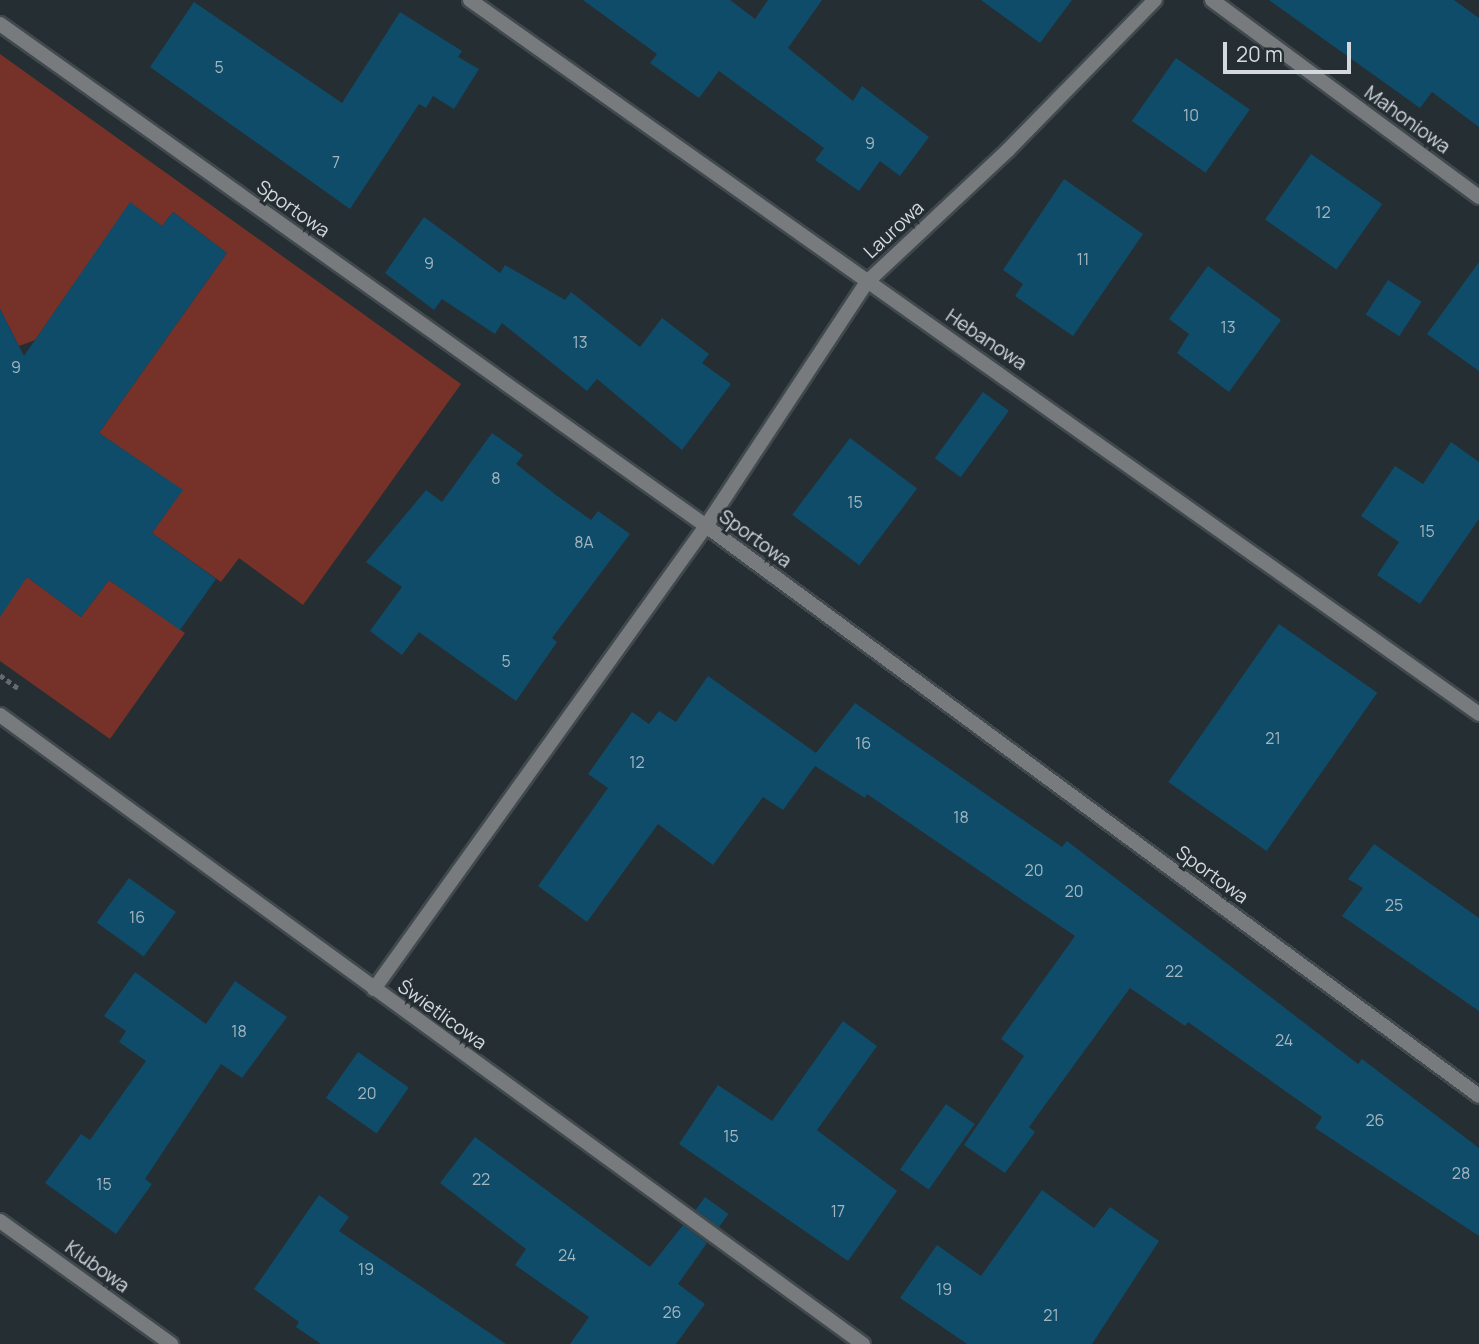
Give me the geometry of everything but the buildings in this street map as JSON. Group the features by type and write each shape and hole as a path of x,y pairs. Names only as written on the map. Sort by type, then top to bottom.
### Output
{"street":[{"name":"Hebanowa","path":"470,0 1479,714"},
{"name":"Laurowa","path":"374,989 706,526 867,282 1008,150 1155,0"},
{"name":"Mahoniowa","path":"1212,0 1479,197"},
{"name":"Sportowa","path":"0,24 706,526 1479,1096"},
{"name":"Świetlicowa","path":"0,715 863,1344"},
{"name":"Klubowa","path":"0,1221 170,1344"}],"path":[{"path":"0,675 23,692"}],"shaded area":[{"path":"0,54 461,384 303,605 239,558 221,582 152,533 182,490 99,433 227,253 173,212 162,226 130,203 35,340 19,346 0,309"},
{"path":"27,577 81,617 109,580 185,633 110,739 0,661 0,609"}]}
